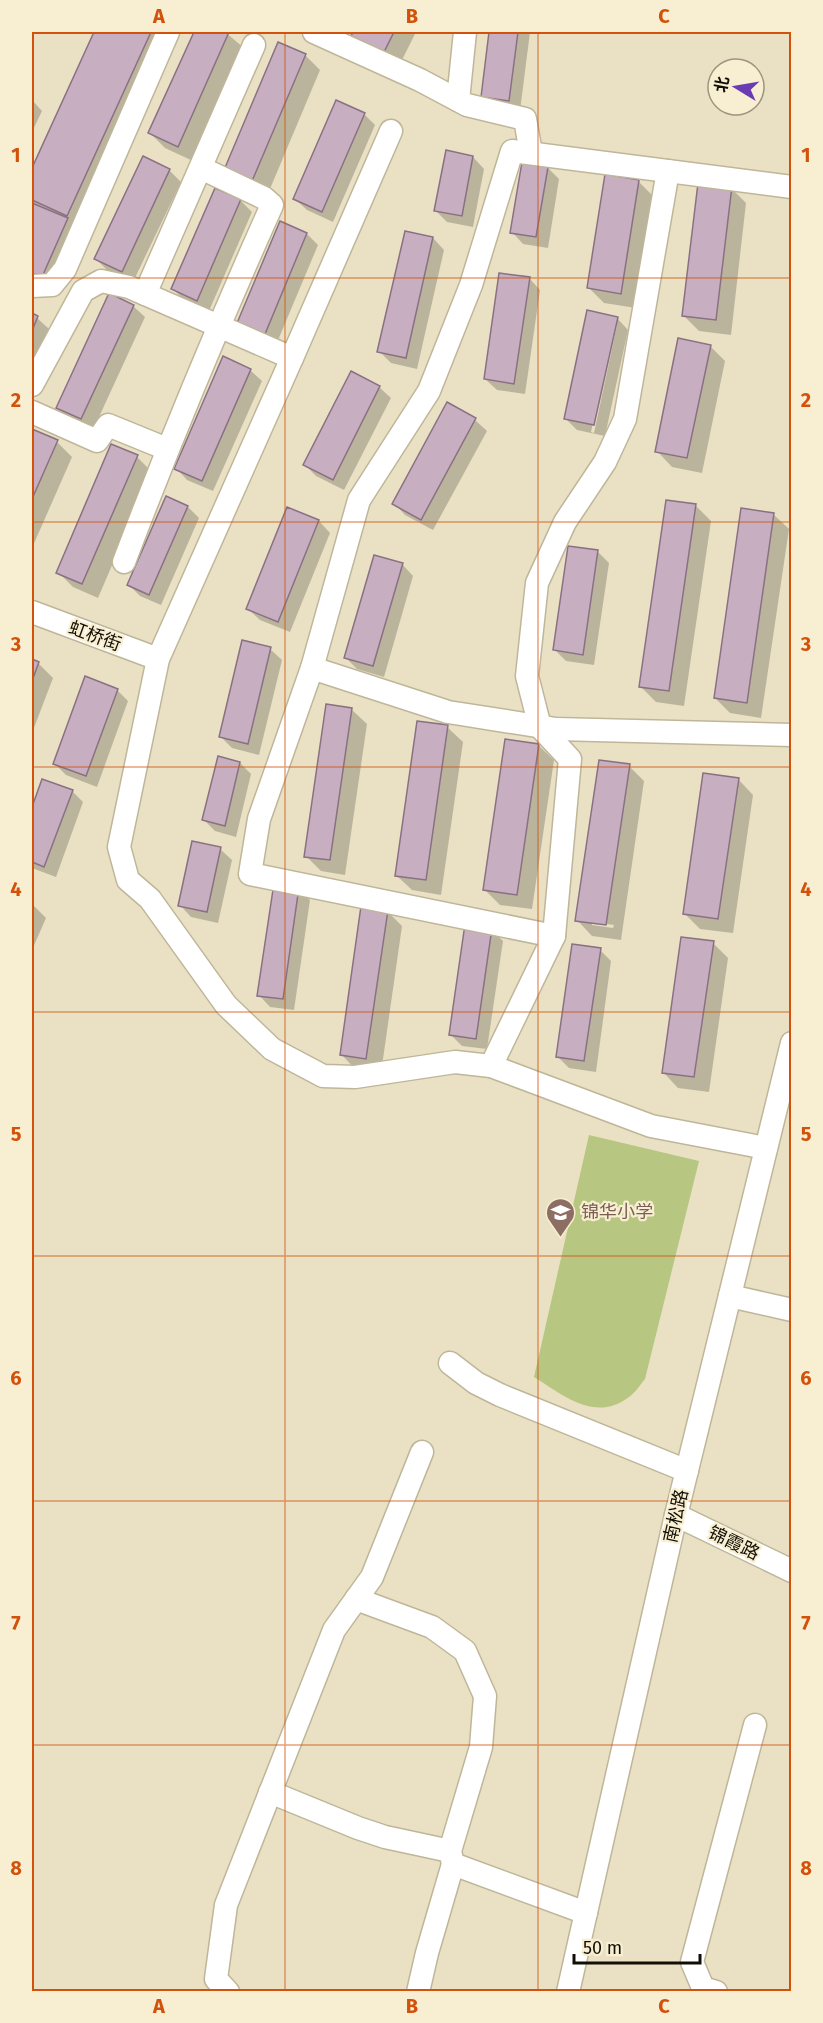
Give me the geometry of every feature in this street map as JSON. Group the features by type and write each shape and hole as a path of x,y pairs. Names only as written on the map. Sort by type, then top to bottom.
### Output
{"street":[{"path":"32,286 52,285 65,269 168,32"},
{"path":"314,32 420,80 467,105 525,119 531,153"},
{"path":"458,99 465,32"},
{"path":"145,294 254,45"},
{"path":"391,131 158,659 119,847 128,880 150,899 226,1005 272,1049 323,1076 355,1077 455,1062 491,1066 651,1126 766,1148"},
{"path":"554,936 250,874 260,819 312,668 359,500 429,391 471,285 512,151 792,187"},
{"path":"124,562 167,449 272,205 264,198 201,168"},
{"path":"491,1066 554,936 570,759 540,727 527,676 537,583 565,522 605,462 625,419 668,171"},
{"path":"32,385 83,291 101,281 129,287 292,358"},
{"path":"32,412 97,441 108,425 167,449"},
{"name":"虹桥街","path":"32,612 158,659"},
{"path":"312,668 448,712 540,727 792,735"},
{"name":"南松路","path":"568,1992 676,1515 791,1044"},
{"path":"730,1296 792,1310"},
{"path":"450,1363 476,1383 500,1395 687,1471"},
{"path":"228,1992 216,1979 226,1905 334,1630 372,1577 422,1452"},
{"name":"锦霞路","path":"676,1515 792,1571"},
{"path":"356,1599 432,1627 465,1651 485,1696 481,1747 418,1992"},
{"path":"707,1990 692,1962 755,1725"},
{"path":"270,1792 367,1831 451,1857 586,1912"}],"green space":[{"path":"589,1135 699,1161 645,1379 629,1397 604,1407 580,1404 534,1377"}],"building":[{"path":"94,32 151,32 67,216 32,200 32,168"},
{"path":"194,32 229,32 178,147 148,133"},
{"path":"353,32 394,32 384,52 351,36"},
{"path":"489,32 518,32 509,101 481,97"},
{"path":"278,42 306,54 252,181 224,170"},
{"path":"336,100 365,113 322,212 293,199"},
{"path":"446,150 473,156 462,216 434,211"},
{"path":"143,156 170,169 122,272 94,259"},
{"path":"522,162 548,167 536,237 510,233"},
{"path":"605,174 639,180 621,294 587,288"},
{"path":"698,183 732,186 716,320 682,316"},
{"path":"215,188 241,199 197,301 171,289"},
{"path":"32,203 68,218 42,277 32,273"},
{"path":"280,221 307,233 265,334 237,323"},
{"path":"405,231 433,237 406,358 377,352"},
{"path":"499,273 530,277 514,384 484,379"},
{"path":"109,293 134,305 81,419 56,408"},
{"path":"587,310 618,317 594,425 564,419"},
{"path":"32,313 38,316 32,331"},
{"path":"678,338 711,345 687,458 655,452"},
{"path":"223,356 251,369 202,481 174,469"},
{"path":"351,371 380,386 333,480 303,465"},
{"path":"447,402 476,418 421,520 392,504"},
{"path":"32,429 58,440 32,499"},
{"path":"111,444 138,455 82,584 56,573"},
{"path":"166,496 188,506 149,595 127,585"},
{"path":"666,500 696,504 669,691 639,687"},
{"path":"287,507 319,520 278,622 246,609"},
{"path":"741,508 774,513 747,703 714,698"},
{"path":"568,546 598,550 583,655 553,650"},
{"path":"374,555 403,563 373,666 344,658"},
{"path":"242,640 271,647 248,744 219,737"},
{"path":"32,659 39,662 32,681"},
{"path":"85,676 118,689 86,776 53,764"},
{"path":"326,704 352,708 330,860 304,857"},
{"path":"417,721 448,725 426,880 395,876"},
{"path":"505,739 539,744 517,895 483,890"},
{"path":"218,756 240,762 225,826 202,820"},
{"path":"599,760 630,764 606,925 575,921"},
{"path":"703,773 739,778 718,919 683,914"},
{"path":"42,779 73,790 44,867 32,862 32,807"},
{"path":"192,841 221,847 207,912 178,906"},
{"path":"274,883 299,887 283,999 257,996"},
{"path":"361,906 388,910 366,1059 340,1055"},
{"path":"465,924 492,928 476,1039 449,1035"},
{"path":"681,937 714,941 694,1077 662,1073"},
{"path":"572,944 601,948 584,1061 556,1057"}],"place":[{"name":"锦华小学","path":"560,1238"}]}
